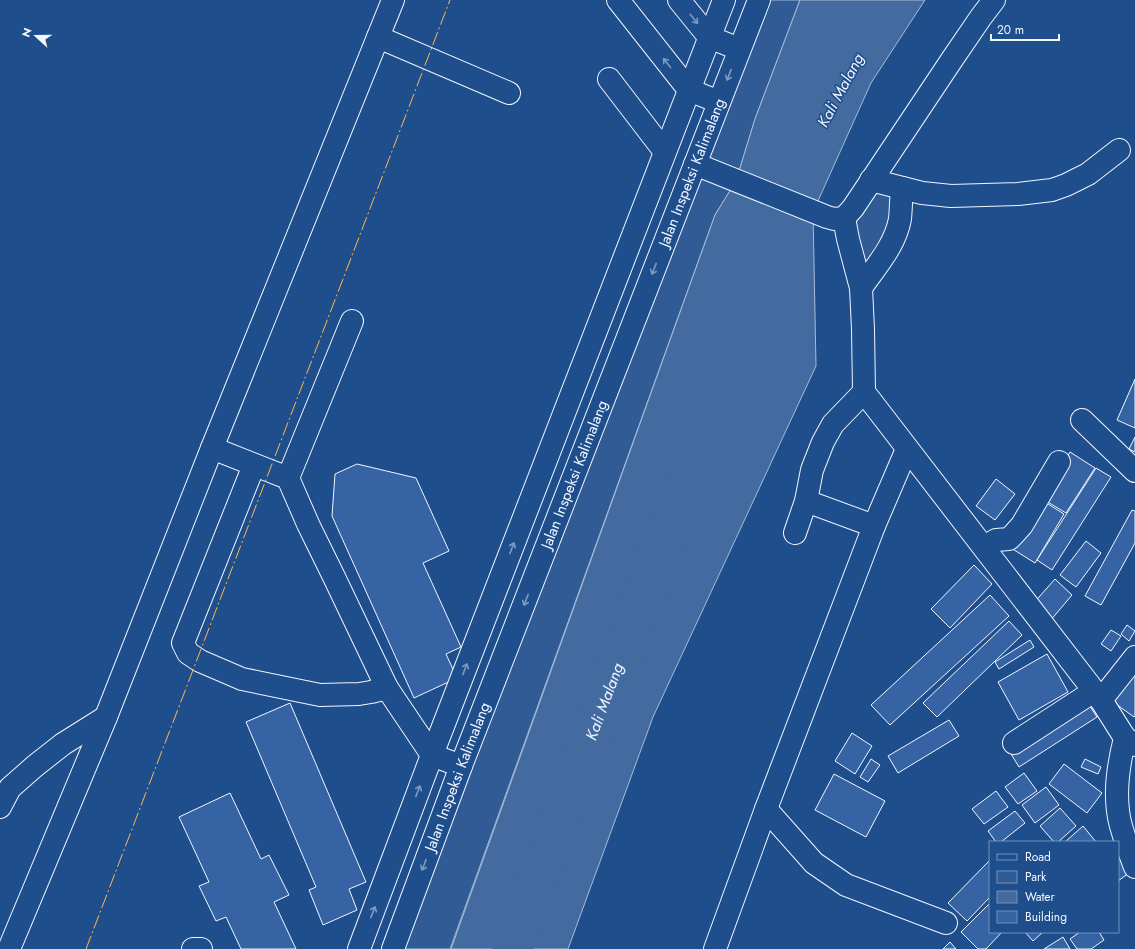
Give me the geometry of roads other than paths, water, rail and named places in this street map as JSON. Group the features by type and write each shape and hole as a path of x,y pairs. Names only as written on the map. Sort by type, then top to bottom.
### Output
{"street":[{"path":"9,949 106,717 212,448 393,0"},
{"path":"618,0 689,90 718,102"},
{"path":"679,0 709,37 739,49"},
{"name":"Jalan Inspeksi Kalimalang","path":"359,949 432,755 724,0"},
{"path":"737,0 745,3 758,0"},
{"name":"Jalan Inspeksi Kalimalang","path":"392,949 461,766 758,0"},
{"path":"695,164 821,215 834,219 844,218 853,208 959,48 994,0"},
{"path":"378,36 509,93"},
{"path":"609,79 665,152"},
{"path":"872,180 922,193 951,196 1018,194 1052,190 1066,186 1088,174 1118,150"},
{"path":"861,288 881,261 892,242 900,219 902,188"},
{"path":"844,218 861,288 864,392 1098,696 1130,741 1119,763 1117,797 1121,825 1135,867"},
{"path":"288,478 352,321"},
{"path":"795,533 806,501 812,470 823,442 833,424 864,392"},
{"path":"1082,420 1135,471"},
{"path":"212,448 288,478 308,524 387,688 432,755 461,766"},
{"path":"715,949 766,809 874,526 908,449"},
{"path":"984,547 996,540 1009,539 1022,525 1059,462"},
{"path":"254,465 183,643 188,653 200,661 242,679 320,695 359,694 387,688"},
{"path":"806,501 874,526"},
{"path":"1014,743 1098,696 1135,657"},
{"path":"0,807 10,788 35,766 63,744 106,717"},
{"path":"766,809 814,863 846,885 946,922"},
{"path":"193,949 201,949"}],"water":[{"path":"800,0 925,0 871,83 813,212 816,366 653,717 568,949 451,949 715,215 736,181 755,119"}],"waterway":[{"name":"Kali Malang","path":"512,949 696,454"}]}
